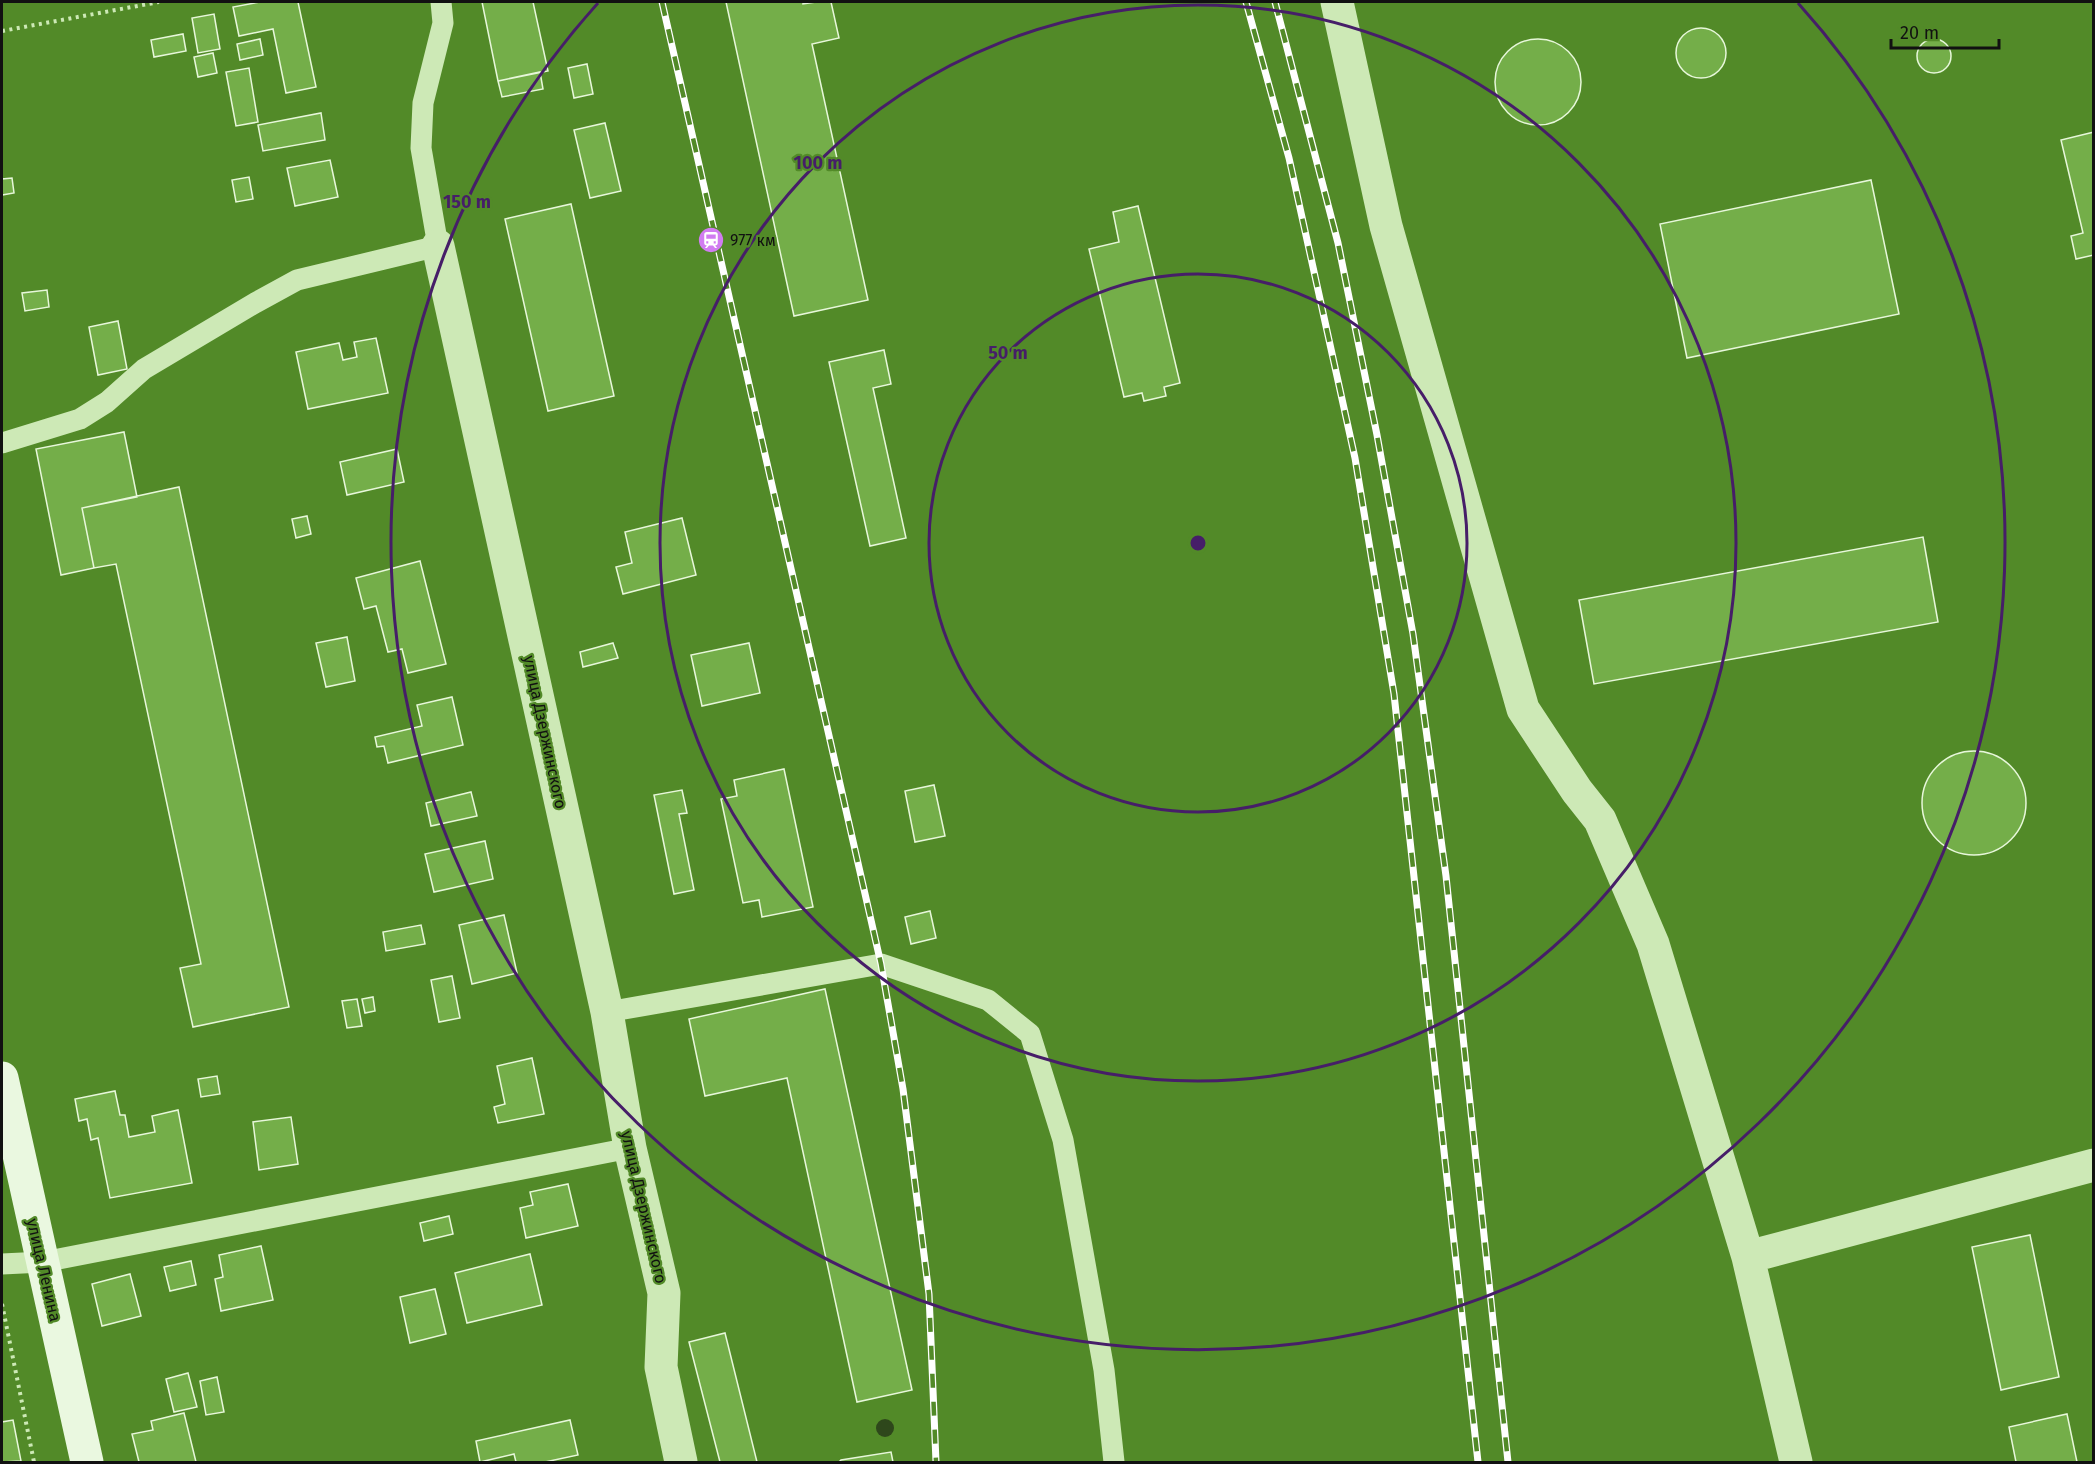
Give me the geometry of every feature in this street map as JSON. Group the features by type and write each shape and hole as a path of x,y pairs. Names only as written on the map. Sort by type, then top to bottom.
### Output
{"main road":[{"name":"улица Ленина","path":"2,1078 87,1462"}],"street":[{"path":"1337,2 1386,226 1523,709 1577,791 1600,820 1653,944 1748,1257 1796,1462"},
{"name":"улица Дзержинского","path":"438,246 607,1012 630,1148 664,1293 661,1367 681,1462"},
{"path":"1748,1257 2094,1165"}],"lane":[{"name":"улица Дзержинского","path":"438,246 421,148 423,103 443,23 441,2"},
{"path":"2,442 80,419 106,402 144,369 297,280 438,246"},
{"path":"607,1012 881,964 988,1000 1030,1034 1063,1140 1104,1370 1114,1462"},
{"path":"2,1264 43,1262 630,1148"}],"path":[{"path":"2,31 159,2"},
{"path":"2,1304 34,1462"}],"building":[{"path":"260,2 298,2 316,87 286,93 273,29 239,36 233,7"},
{"path":"482,2 533,2 548,71 498,81"},
{"path":"726,2 803,2 803,4 831,2 839,38 812,44 868,300 794,316"},
{"path":"214,14 220,49 198,53 192,18"},
{"path":"1696,28 1706,28 1719,35 1726,48 1726,58 1719,71 1706,78 1696,78 1687,74 1680,67 1676,58 1676,48 1680,39 1687,32"},
{"path":"183,34 186,51 154,57 151,40"},
{"path":"260,39 263,55 240,60 237,44"},
{"path":"1538,39 1562,46 1574,58 1581,82 1574,106 1562,118 1538,125 1514,118 1502,106 1495,82 1502,58 1514,46"},
{"path":"1934,39 1946,44 1951,56 1946,68 1934,73 1922,68 1917,56 1922,44"},
{"path":"213,53 217,73 198,77 194,57"},
{"path":"587,64 593,94 574,98 568,68"},
{"path":"249,68 258,122 236,126 226,72"},
{"path":"540,72 543,89 502,97 498,81"},
{"path":"321,113 325,140 263,151 258,125"},
{"path":"605,123 621,191 590,198 574,130"},
{"path":"2094,132 2094,255 2076,259 2071,236 2083,233 2061,140"},
{"path":"330,160 338,197 295,206 287,168"},
{"path":"249,177 253,199 236,202 232,180"},
{"path":"12,178 14,193 2,195 2,179"},
{"path":"1871,180 1899,314 1687,358 1660,224"},
{"path":"571,204 614,396 548,411 505,219"},
{"path":"1138,206 1180,383 1164,387 1166,396 1144,401 1142,393 1124,397 1089,249 1119,242 1113,212"},
{"path":"47,290 49,307 25,311 22,293"},
{"path":"118,321 127,369 98,375 89,327"},
{"path":"376,338 388,393 308,409 296,352 339,343 343,360 357,357 354,342"},
{"path":"884,350 891,384 873,388 906,538 870,546 829,362"},
{"path":"124,432 137,497 82,508 94,568 61,575 36,449"},
{"path":"397,449 404,482 347,495 340,462"},
{"path":"179,487 289,1007 193,1027 180,968 201,964 116,564 94,568 82,508"},
{"path":"307,516 311,534 296,538 292,519"},
{"path":"682,518 696,575 623,594 616,567 632,563 625,532"},
{"path":"1923,537 1938,622 1594,684 1579,600"},
{"path":"420,561 446,664 408,673 402,649 388,652 376,606 364,609 356,578"},
{"path":"347,637 355,681 326,687 316,643"},
{"path":"613,643 618,658 583,667 580,652"},
{"path":"749,643 760,693 702,706 691,655"},
{"path":"452,697 463,745 388,763 384,746 377,747 375,737 422,726 417,705"},
{"path":"1974,751 1994,755 2011,766 2022,783 2026,803 2022,823 2011,840 1994,851 1974,855 1954,851 1937,840 1926,823 1922,803 1926,783 1937,766 1954,755"},
{"path":"784,769 813,907 762,917 759,900 743,903 721,799 737,796 734,780"},
{"path":"934,785 945,836 915,842 905,791"},
{"path":"682,790 687,813 679,814 694,890 674,894 654,795"},
{"path":"471,792 477,816 431,826 426,803"},
{"path":"485,841 493,879 434,892 425,854"},
{"path":"930,911 936,938 911,944 905,917"},
{"path":"504,915 517,973 472,984 459,925"},
{"path":"421,925 425,944 386,951 383,932"},
{"path":"452,976 460,1018 439,1022 431,980"},
{"path":"825,989 912,1390 857,1402 787,1078 705,1096 689,1019"},
{"path":"373,997 375,1011 365,1013 362,999"},
{"path":"357,999 362,1026 347,1028 342,1001"},
{"path":"532,1058 544,1114 498,1123 494,1107 505,1104 497,1066"},
{"path":"217,1076 220,1094 201,1097 198,1079"},
{"path":"115,1091 120,1115 125,1115 129,1137 155,1132 152,1116 178,1110 192,1183 110,1198 98,1138 91,1140 87,1119 79,1121 75,1099"},
{"path":"291,1117 298,1164 259,1170 253,1122"},
{"path":"568,1184 578,1226 526,1238 520,1208 533,1205 530,1192"},
{"path":"449,1216 453,1234 424,1241 420,1223"},
{"path":"2030,1235 2059,1377 2001,1390 1972,1247"},
{"path":"261,1246 273,1300 221,1311 215,1279 223,1277 219,1255"},
{"path":"530,1254 542,1305 467,1323 455,1273"},
{"path":"191,1261 196,1285 170,1291 164,1267"},
{"path":"130,1274 141,1316 102,1326 92,1284"},
{"path":"435,1289 446,1334 410,1343 400,1297"},
{"path":"725,1333 757,1462 720,1462 689,1342"},
{"path":"188,1373 197,1407 174,1412 166,1379"},
{"path":"217,1377 224,1412 206,1415 200,1381"},
{"path":"184,1413 196,1462 139,1462 132,1434 153,1430 151,1421"},
{"path":"2067,1414 2077,1462 2016,1462 2009,1427"},
{"path":"13,1420 21,1461 2,1462 2,1422"},
{"path":"570,1420 578,1455 545,1462 516,1462 514,1454 480,1462 476,1441"},
{"path":"891,1452 893,1462 839,1462 841,1460"}],"railway":[{"path":"662,2 881,964 903,1089 929,1294 936,1462"},
{"path":"1246,2 1289,158 1355,458 1394,694 1478,1462"},
{"path":"1275,2 1338,243 1377,435 1413,634 1446,876 1508,1462"}],"place":[{"name":"977 км","path":"711,240"}]}
